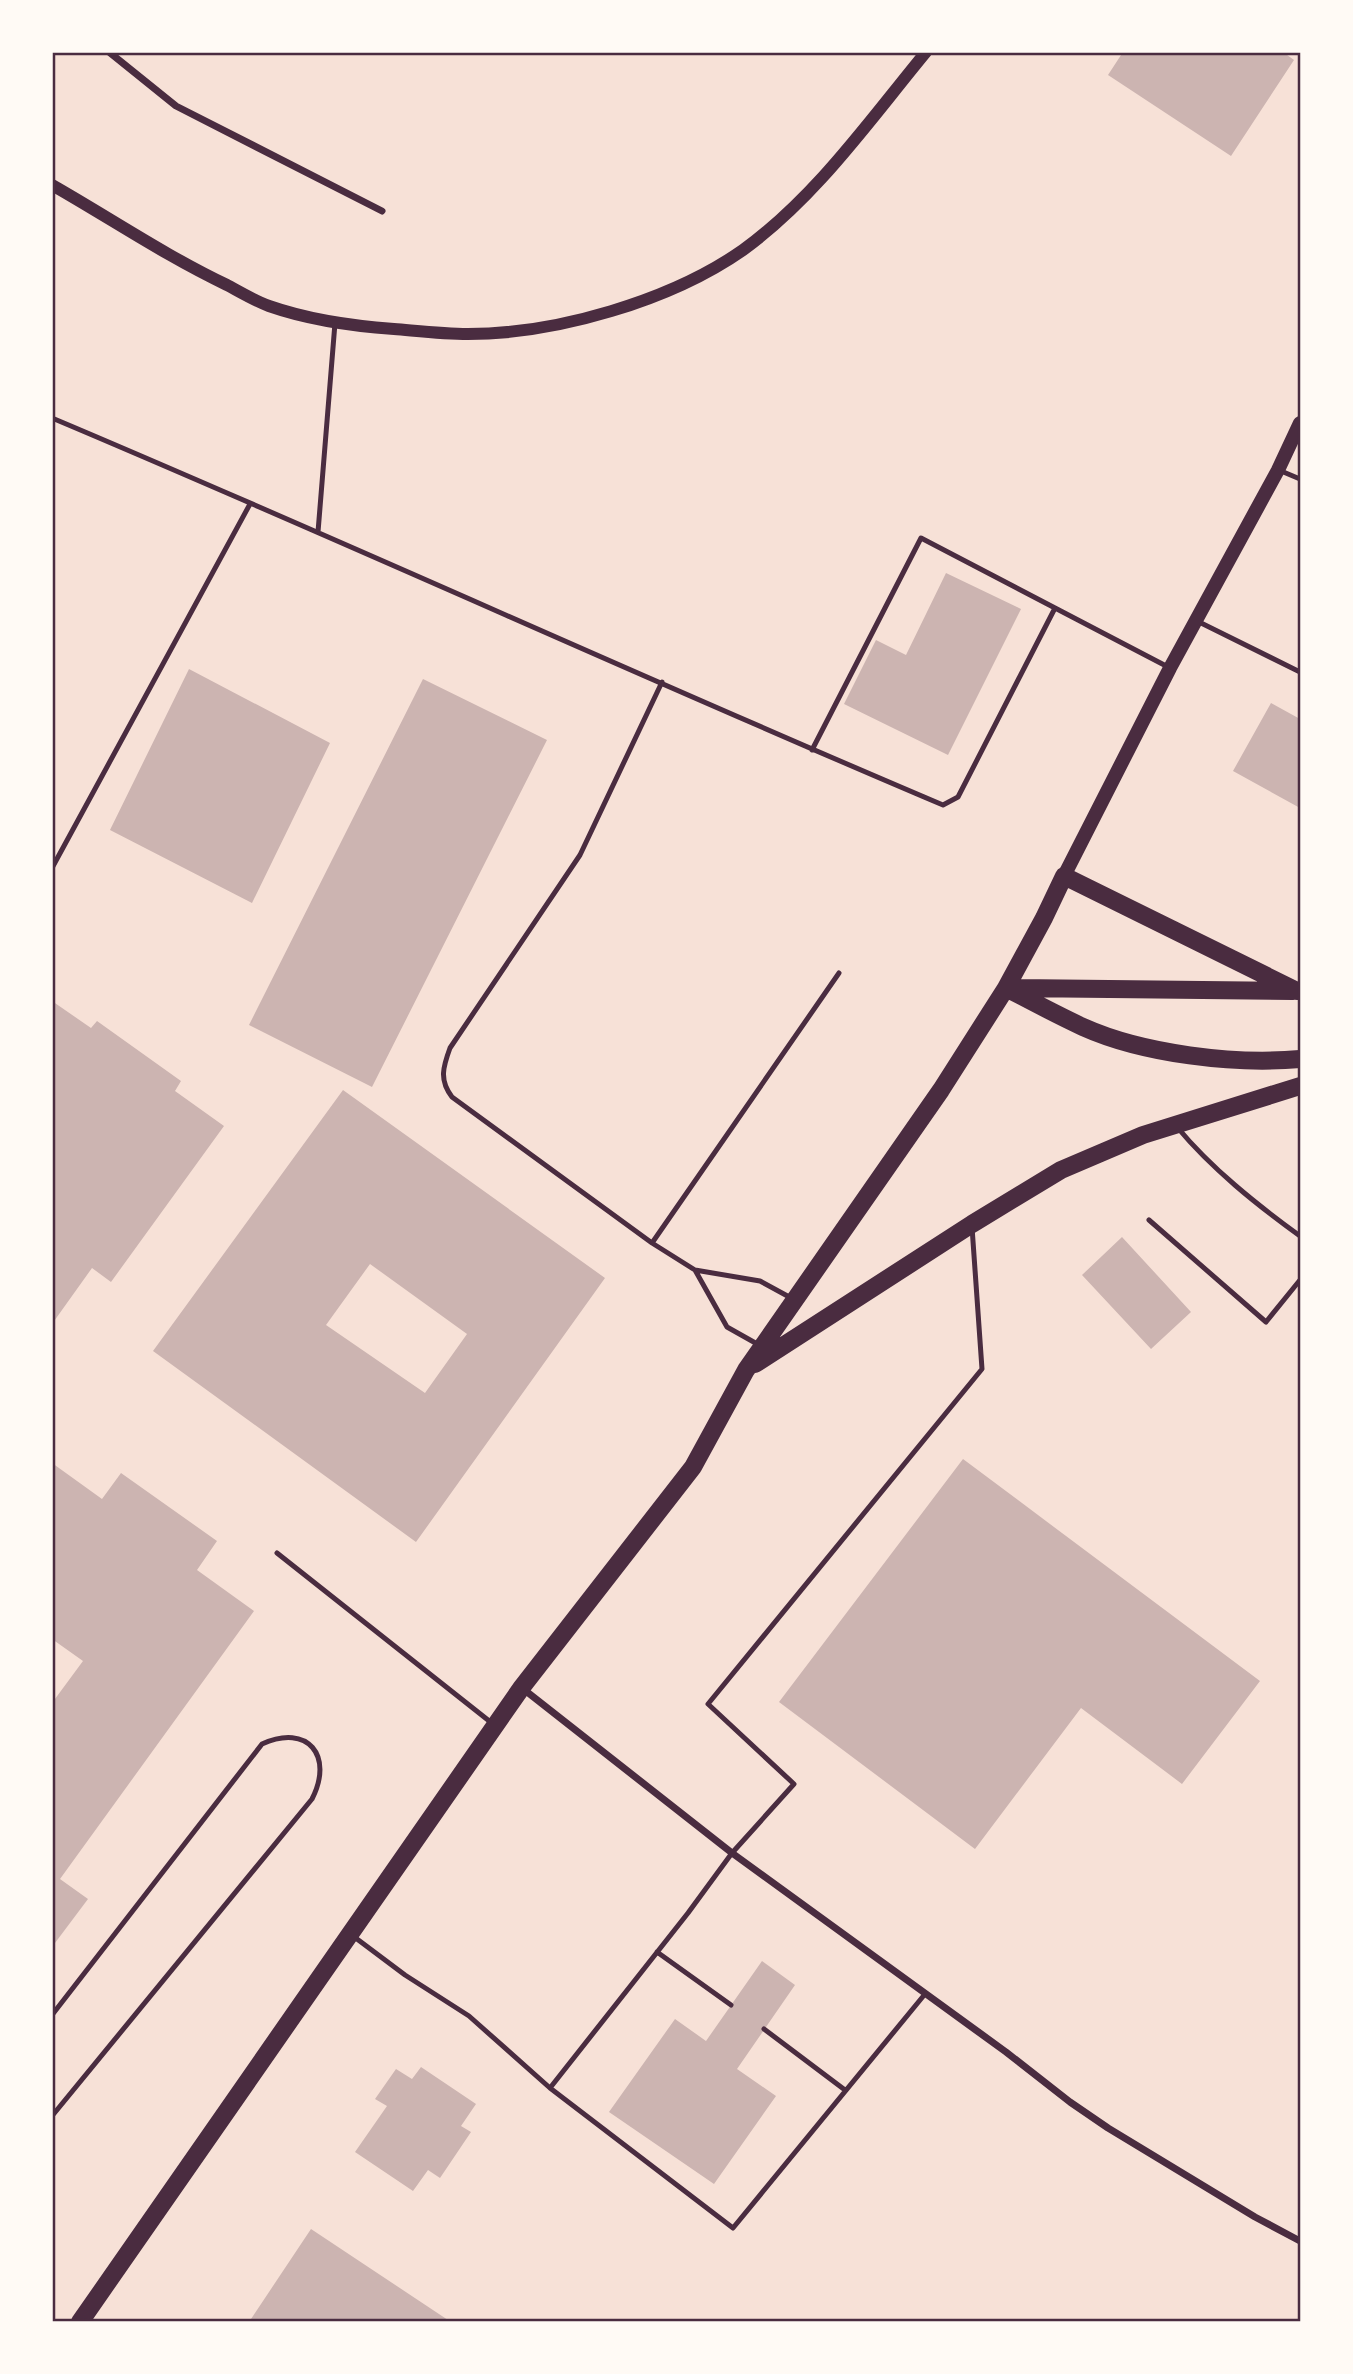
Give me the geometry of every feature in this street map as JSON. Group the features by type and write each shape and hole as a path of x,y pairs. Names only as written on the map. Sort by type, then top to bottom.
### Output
{"main road":[{"path":"80,2322 522,1687 693,1467 746,1370 941,1090 1006,988 1044,918 1170,668 1278,470 1300,423"},
{"path":"1064,876 1299,991"},
{"path":"1006,988 1299,991"},
{"path":"1006,988 1085,1028 1149,1049 1212,1057 1278,1061 1300,1059"},
{"path":"746,1370 972,1224 1061,1170 1143,1135 1300,1086"}],"street":[{"path":"109,52 176,106 382,211"},
{"path":"52,185 211,278 269,306 335,323 469,334 538,329 614,311 678,286 742,250 788,212 832,167 926,52"},
{"path":"522,1687 732,1853 1108,2128 1255,2217 1300,2241"}],"lane":[{"path":"318,532 335,323"},
{"path":"52,418 943,805 958,797 1055,608"},
{"path":"1278,470 1300,479"},
{"path":"52,868 250,504"},
{"path":"813,750 921,538 1170,668"},
{"path":"1196,621 1300,672"},
{"path":"662,682 580,855 450,1048 443,1066 443,1085 452,1097 652,1243 695,1270 760,1281 795,1300"},
{"path":"652,1243 839,972"},
{"path":"1175,1124 1204,1155 1256,1202 1300,1236"},
{"path":"1149,1220 1266,1322 1299,1284"},
{"path":"550,2088 732,1853 794,1784 708,1704 982,1369 972,1224"},
{"path":"695,1270 727,1327 762,1347"},
{"path":"277,1553 495,1726"},
{"path":"52,2015 262,1744 277,1737 293,1737 308,1743 318,1754 321,1770 312,1799 52,2116"},
{"path":"350,1934 405,1975 469,2016 550,2088 733,2228 925,1994"},
{"path":"657,1952 731,2005"},
{"path":"764,2029 845,2090"}],"building":[{"path":"1123,52 1283,52 1294,60 1231,156 1108,75"},
{"path":"946,573 1021,609 948,755 844,704 876,640 906,655"},
{"path":"189,669 330,743 252,903 110,830"},
{"path":"423,679 547,740 372,1087 249,1025"},
{"path":"1271,703 1300,719 1300,808 1233,771"},
{"path":"52,1001 91,1028 97,1021 181,1081 175,1091 224,1126 111,1282 92,1268 52,1324"},
{"path":"343,1090 605,1278 416,1542 153,1351","holes":["370,1264 467,1334 425,1393 326,1325"]},
{"path":"1122,1237 1191,1312 1151,1349 1082,1275"},
{"path":"963,1459 1260,1681 1182,1784 1081,1708 975,1849 779,1702"},
{"path":"52,1463 102,1499 121,1473 217,1541 197,1570 254,1611 60,1879 88,1899 52,1947 52,1703 83,1661 52,1639"},
{"path":"762,1961 795,1985 737,2069 776,2096 714,2184 609,2112 675,2019 706,2041"},
{"path":"421,2067 476,2104 461,2126 471,2132 440,2178 428,2170 413,2191 355,2152 387,2106 375,2099 396,2069 412,2079"},
{"path":"311,2229 451,2322 249,2322"}]}
